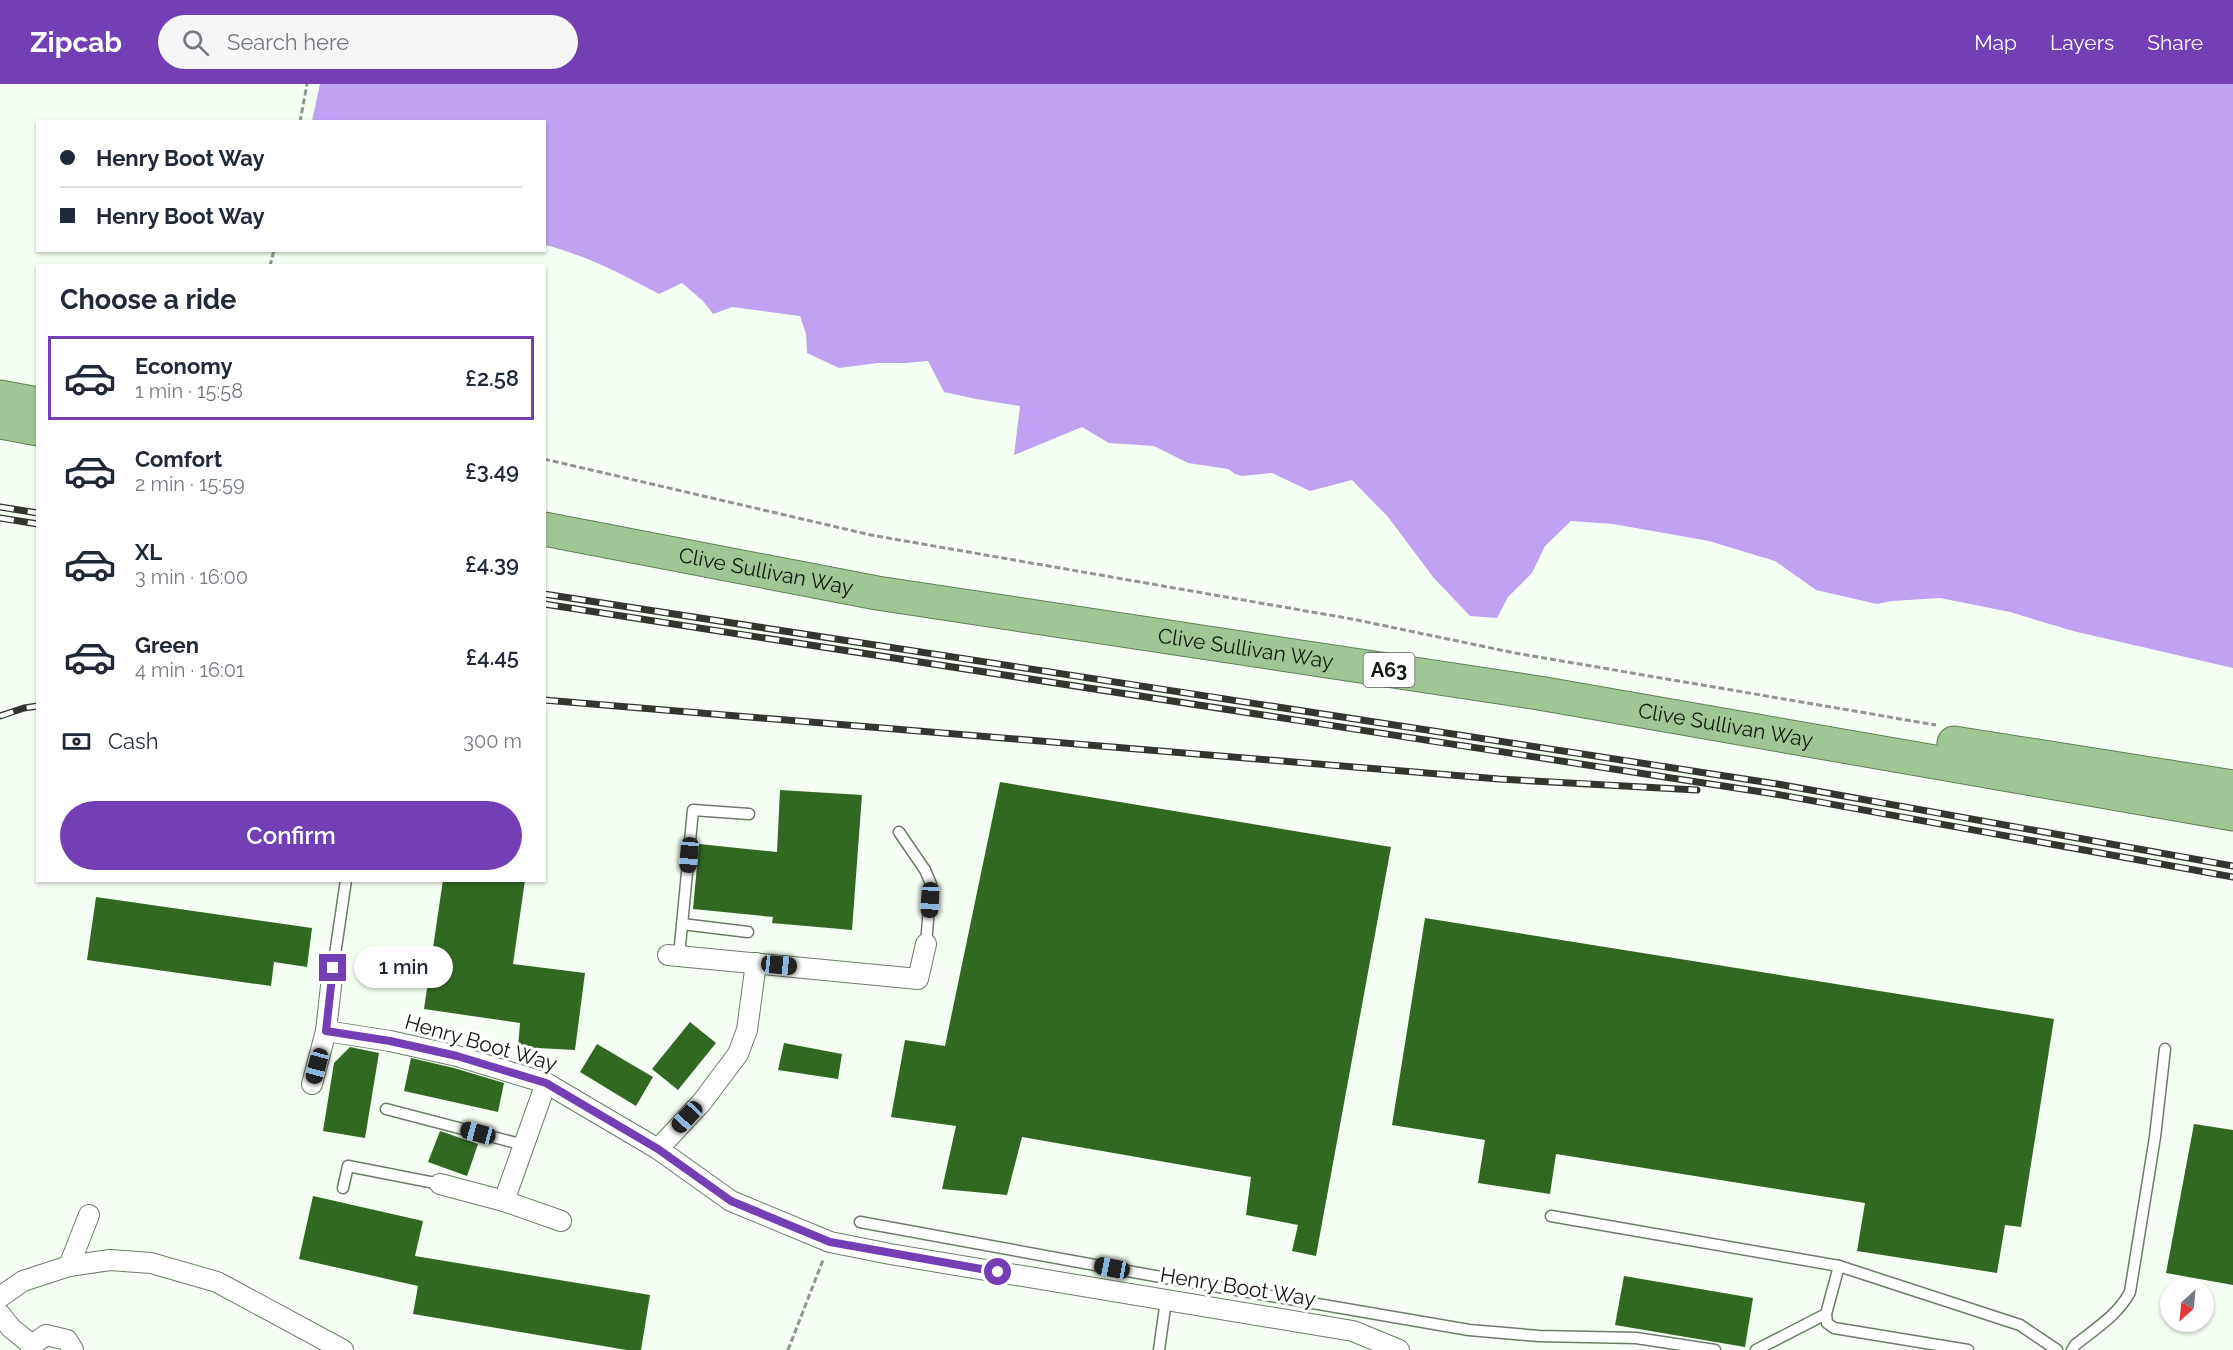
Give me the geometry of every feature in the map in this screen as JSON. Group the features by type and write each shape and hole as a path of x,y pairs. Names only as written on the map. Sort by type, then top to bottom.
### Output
{"highway":[{"path":"0,397 36,404"},
{"path":"0,422 36,429"},
{"name":"Clive Sullivan Way","path":"546,506 900,575 2233,787"},
{"name":"Clive Sullivan Way","path":"546,529 877,593 1539,693 2233,814"}],"street":[{"path":"673,956 918,979 926,944"},
{"path":"658,1149 702,1102 738,1054 747,1030 756,963"},
{"path":"312,1084 326,1031 333,968"},
{"name":"Henry Boot Way","path":"326,1031 390,1041 457,1056 546,1083 658,1149 731,1201 830,1242 1166,1300 1245,1302 1353,1331 1400,1350"},
{"path":"504,1202 546,1083"},
{"path":"440,1184 561,1221"},
{"path":"69,1266 89,1215"},
{"path":"0,1297 23,1281 69,1266 110,1260 151,1263 218,1282 343,1350"},
{"path":"0,1314 31,1348 46,1335 67,1340 73,1350"}],"lane":[{"path":"673,956 682,924 693,810 749,814"},
{"path":"899,832 925,870 931,884 926,944"},
{"path":"333,968 346,882"},
{"path":"682,924 748,932"},
{"path":"2072,1350 2075,1345 2108,1320 2130,1292 2155,1137 2166,1049"},
{"path":"386,1109 524,1145"},
{"path":"343,1188 348,1166 440,1184"},
{"path":"1551,1216 1839,1266 2020,1325 2057,1350"},
{"path":"860,1222 1003,1248 1245,1302 1469,1330 1539,1336 1636,1338 1715,1350"},
{"path":"998,1272 1003,1248"},
{"path":"1839,1266 1826,1314 1827,1323 1834,1328 1968,1350"},
{"path":"1158,1350 1166,1300"},
{"path":"1756,1350 1826,1314"}],"path":[{"path":"300,120 307,84"},
{"path":"546,459 870,536 1352,620 1515,653 1939,725"},
{"path":"788,1350 830,1242"}],"shaded area":[{"path":"320,84 2233,84 2233,668 2073,631 2010,612 1940,598 1877,604 1816,590 1775,561 1709,541 1613,524 1571,521 1545,546 1532,573 1508,597 1497,618 1470,616 1433,577 1388,517 1352,480 1310,491 1272,473 1242,476 1228,469 1188,463 1154,446 1109,443 1082,427 1014,455 1020,406 944,392 928,361 878,363 839,368 807,353 806,334 800,316 732,307 713,314 703,301 682,283 659,294 617,272 546,245 546,120 312,120"}],"building":[{"path":"1000,782 1391,847 1316,1256 1292,1251 1298,1225 1246,1215 1251,1177 1022,1137 1007,1195 942,1189 956,1126 891,1117 905,1040 945,1046"},
{"path":"780,790 862,795 852,930 772,923 773,917 693,909 699,844 777,852"},
{"path":"443,882 525,882 513,964 585,973 575,1050 518,1047 520,1023 424,1009"},
{"path":"96,897 312,928 307,967 274,962 271,986 87,960"},
{"path":"1425,918 2054,1019 2021,1227 2005,1225 1997,1273 1857,1251 1865,1203 1556,1154 1550,1194 1478,1183 1485,1140 1392,1125"},
{"path":"690,1022 716,1043 678,1090 652,1069"},
{"path":"784,1043 842,1054 838,1079 778,1070"},
{"path":"597,1044 653,1077 636,1106 580,1072"},
{"path":"350,1047 379,1053 365,1138 323,1131 334,1063"},
{"path":"411,1058 504,1083 498,1112 404,1091"},
{"path":"2194,1124 2233,1130 2233,1285 2214,1282 2214,1278 2194,1278 2166,1273"},
{"path":"440,1131 478,1144 467,1176 428,1162"},
{"path":"313,1196 423,1221 415,1256 650,1295 641,1350 627,1350 413,1314 418,1286 299,1259"},
{"path":"1624,1276 1753,1298 1745,1347 1615,1325"}],"railway":[{"path":"0,507 36,513"},
{"path":"0,518 36,524"},
{"path":"546,594 1777,784 2233,866"},
{"path":"546,604 1775,794 2233,877"},
{"path":"546,700 1499,779 1697,790"},
{"path":"0,716 36,706"}],"route":[{"path":"333,968 326,1031 390,1041 457,1056 546,1083 658,1149 731,1201 830,1242 998,1272"}]}
